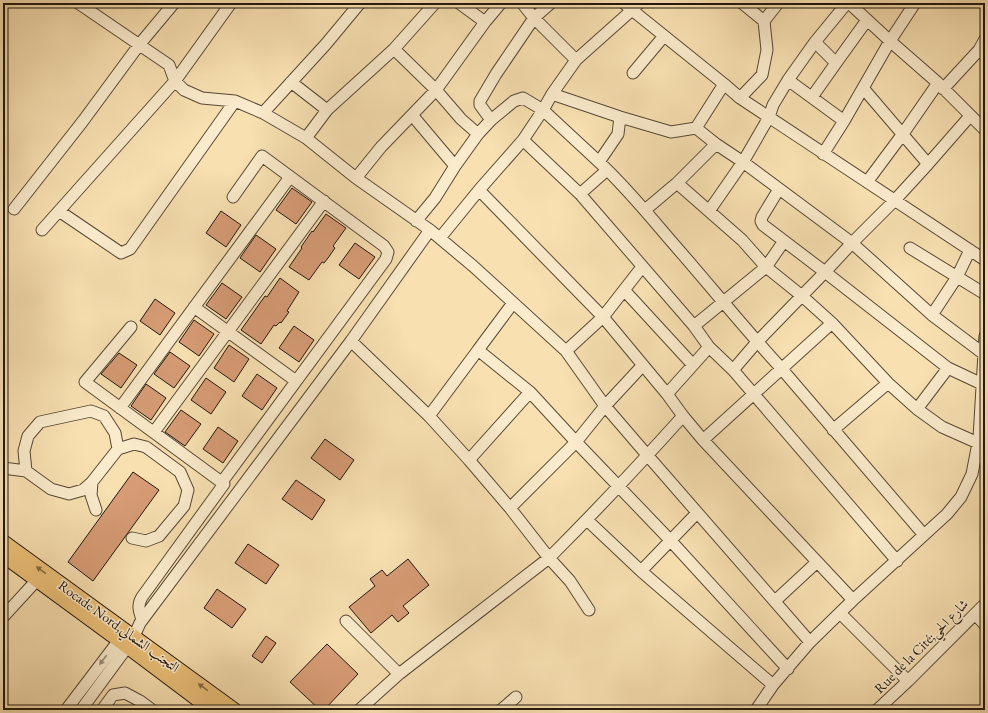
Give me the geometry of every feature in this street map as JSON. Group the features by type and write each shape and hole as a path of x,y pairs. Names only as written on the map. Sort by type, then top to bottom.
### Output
{"main road":[{"name":"Rocade Nord,التجنب الشمالي","path":"3,542 126,639 212,710"},
{"name":"Rocade Nord,التجنب الشمالي","path":"3,555 37,580 234,710"}],"street":[{"path":"78,3 169,65 175,81 184,90 202,98 235,101 263,113 306,138 356,178 430,230 473,266 566,351 605,406 810,642"},
{"path":"14,209 83,121 139,45 174,3"},
{"path":"42,230 175,81 231,3"},
{"path":"263,113 326,44 360,3"},
{"path":"306,138 327,110 394,49 435,3"},
{"path":"459,3 485,22"},
{"path":"356,178 382,147 436,90 485,22 501,3"},
{"path":"522,3 534,18 576,60"},
{"path":"491,120 480,105 480,101 496,74 534,18 551,3"},
{"path":"742,3 764,21"},
{"path":"740,98 762,75 767,50 764,21 778,3"},
{"path":"709,210 743,162 788,80 815,42 848,3 941,86 985,130"},
{"path":"823,154 890,41 915,3"},
{"path":"440,238 523,140 552,94 576,60 632,5 664,36 740,98 985,260"},
{"path":"812,97 867,20"},
{"path":"633,73 664,36"},
{"path":"867,182 902,134 941,86 982,52 985,39"},
{"path":"815,42 836,63"},
{"path":"394,49 436,90 461,119 478,134"},
{"path":"788,80 844,120"},
{"path":"291,82 327,110"},
{"path":"696,128 724,84"},
{"path":"863,88 928,164"},
{"path":"552,94 670,132 696,128 852,243 932,315 984,354"},
{"path":"416,221 435,198 455,166 478,134 491,120 514,101 523,98 543,110 603,166 645,210 924,535"},
{"path":"59,210 122,253 130,249 235,101"},
{"path":"412,115 455,166"},
{"path":"733,370 757,342 895,200 970,116"},
{"path":"580,194 603,166 618,134 620,117"},
{"path":"523,140 580,194 694,326 709,346 733,370 897,561"},
{"path":"645,210 677,184 716,144"},
{"path":"141,621 139,604 142,597 224,484 222,482 386,259 388,252 384,246 262,156 233,197"},
{"path":"120,408 290,177"},
{"path":"677,184 742,240 766,267 832,323 888,383 917,409 942,427 978,443"},
{"path":"779,189 762,217 761,222 763,225 948,368 982,384"},
{"path":"480,190 603,317 703,440 853,600"},
{"path":"154,432 324,201"},
{"path":"66,710 141,621 351,341 430,230"},
{"path":"694,326 766,267 784,242"},
{"path":"910,248 985,294"},
{"path":"932,315 957,277 970,250"},
{"path":"566,351 603,317 642,267"},
{"path":"624,290 693,365"},
{"path":"429,416 513,304"},
{"path":"194,307 296,381"},
{"path":"703,440 832,323"},
{"path":"131,327 85,382 222,482"},
{"path":"756,710 773,685 810,642 853,600 947,514 961,496 972,474 978,443 985,336"},
{"path":"351,341 429,416 469,460 510,508 549,558 570,581 589,610"},
{"path":"667,394 709,346"},
{"path":"478,350 530,392 670,540 788,669"},
{"path":"510,508 576,442 605,406 643,365"},
{"path":"917,409 948,368"},
{"path":"833,430 888,383"},
{"path":"469,460 530,392"},
{"path":"26,471 24,451 28,436 40,422 91,411 104,416 115,433 118,449"},
{"path":"359,710 399,674 549,558 619,487 683,416"},
{"path":"3,468 26,471 51,489 69,494 82,490 92,482 118,449 134,444 146,447 180,472 188,490 184,506 159,536 146,541 132,538"},
{"path":"92,482 91,495 96,510"},
{"path":"641,571 697,513"},
{"path":"587,520 641,571 773,685"},
{"path":"775,601 817,562"},
{"path":"3,617 37,580"},
{"name":"Rue de la Cité;شارع الحي","path":"878,710 985,604"},
{"path":"840,613 908,681"},
{"path":"975,614 985,624"},
{"path":"346,621 399,674"},
{"path":"81,710 126,639"},
{"path":"102,710 113,695 125,694 140,701 152,710"},
{"path":"501,710 516,697"}],"building":[{"path":"292,188 312,202 296,224 276,210"},
{"path":"221,211 241,225 226,247 206,233"},
{"path":"326,214 346,228 333,246 335,248 328,258 324,263 322,262 309,280 289,267 312,231 313,232"},
{"path":"256,235 276,249 260,272 240,258"},
{"path":"355,243 375,257 359,279 339,265"},
{"path":"280,278 299,292 287,311 289,312 281,323 280,322 276,326 274,325 261,344 241,330 265,296 267,297"},
{"path":"222,283 242,297 226,319 206,305"},
{"path":"155,299 175,313 160,335 140,321"},
{"path":"194,320 214,334 199,356 179,342"},
{"path":"294,326 314,340 299,362 279,348"},
{"path":"229,345 249,359 234,382 214,368"},
{"path":"170,352 190,366 174,388 154,374"},
{"path":"119,353 137,365 121,388 101,374"},
{"path":"257,374 277,388 262,410 242,396"},
{"path":"206,378 226,392 211,414 191,400"},
{"path":"146,384 166,398 151,420 131,406"},
{"path":"181,410 201,424 185,446 165,432"},
{"path":"218,427 238,441 223,463 203,449"},
{"path":"325,439 354,460 340,480 311,458"},
{"path":"133,472 159,490 93,581 68,562"},
{"path":"296,480 325,500 312,520 282,499"},
{"path":"248,544 279,565 266,584 235,563"},
{"path":"408,559 429,585 403,606 409,613 398,622 392,615 371,633 349,607 375,586 370,579 382,570 387,576"},
{"path":"217,589 246,609 232,628 204,608"},
{"path":"266,636 276,643 262,663 252,656"},
{"path":"327,644 358,674 324,710 320,710 290,682"}]}
